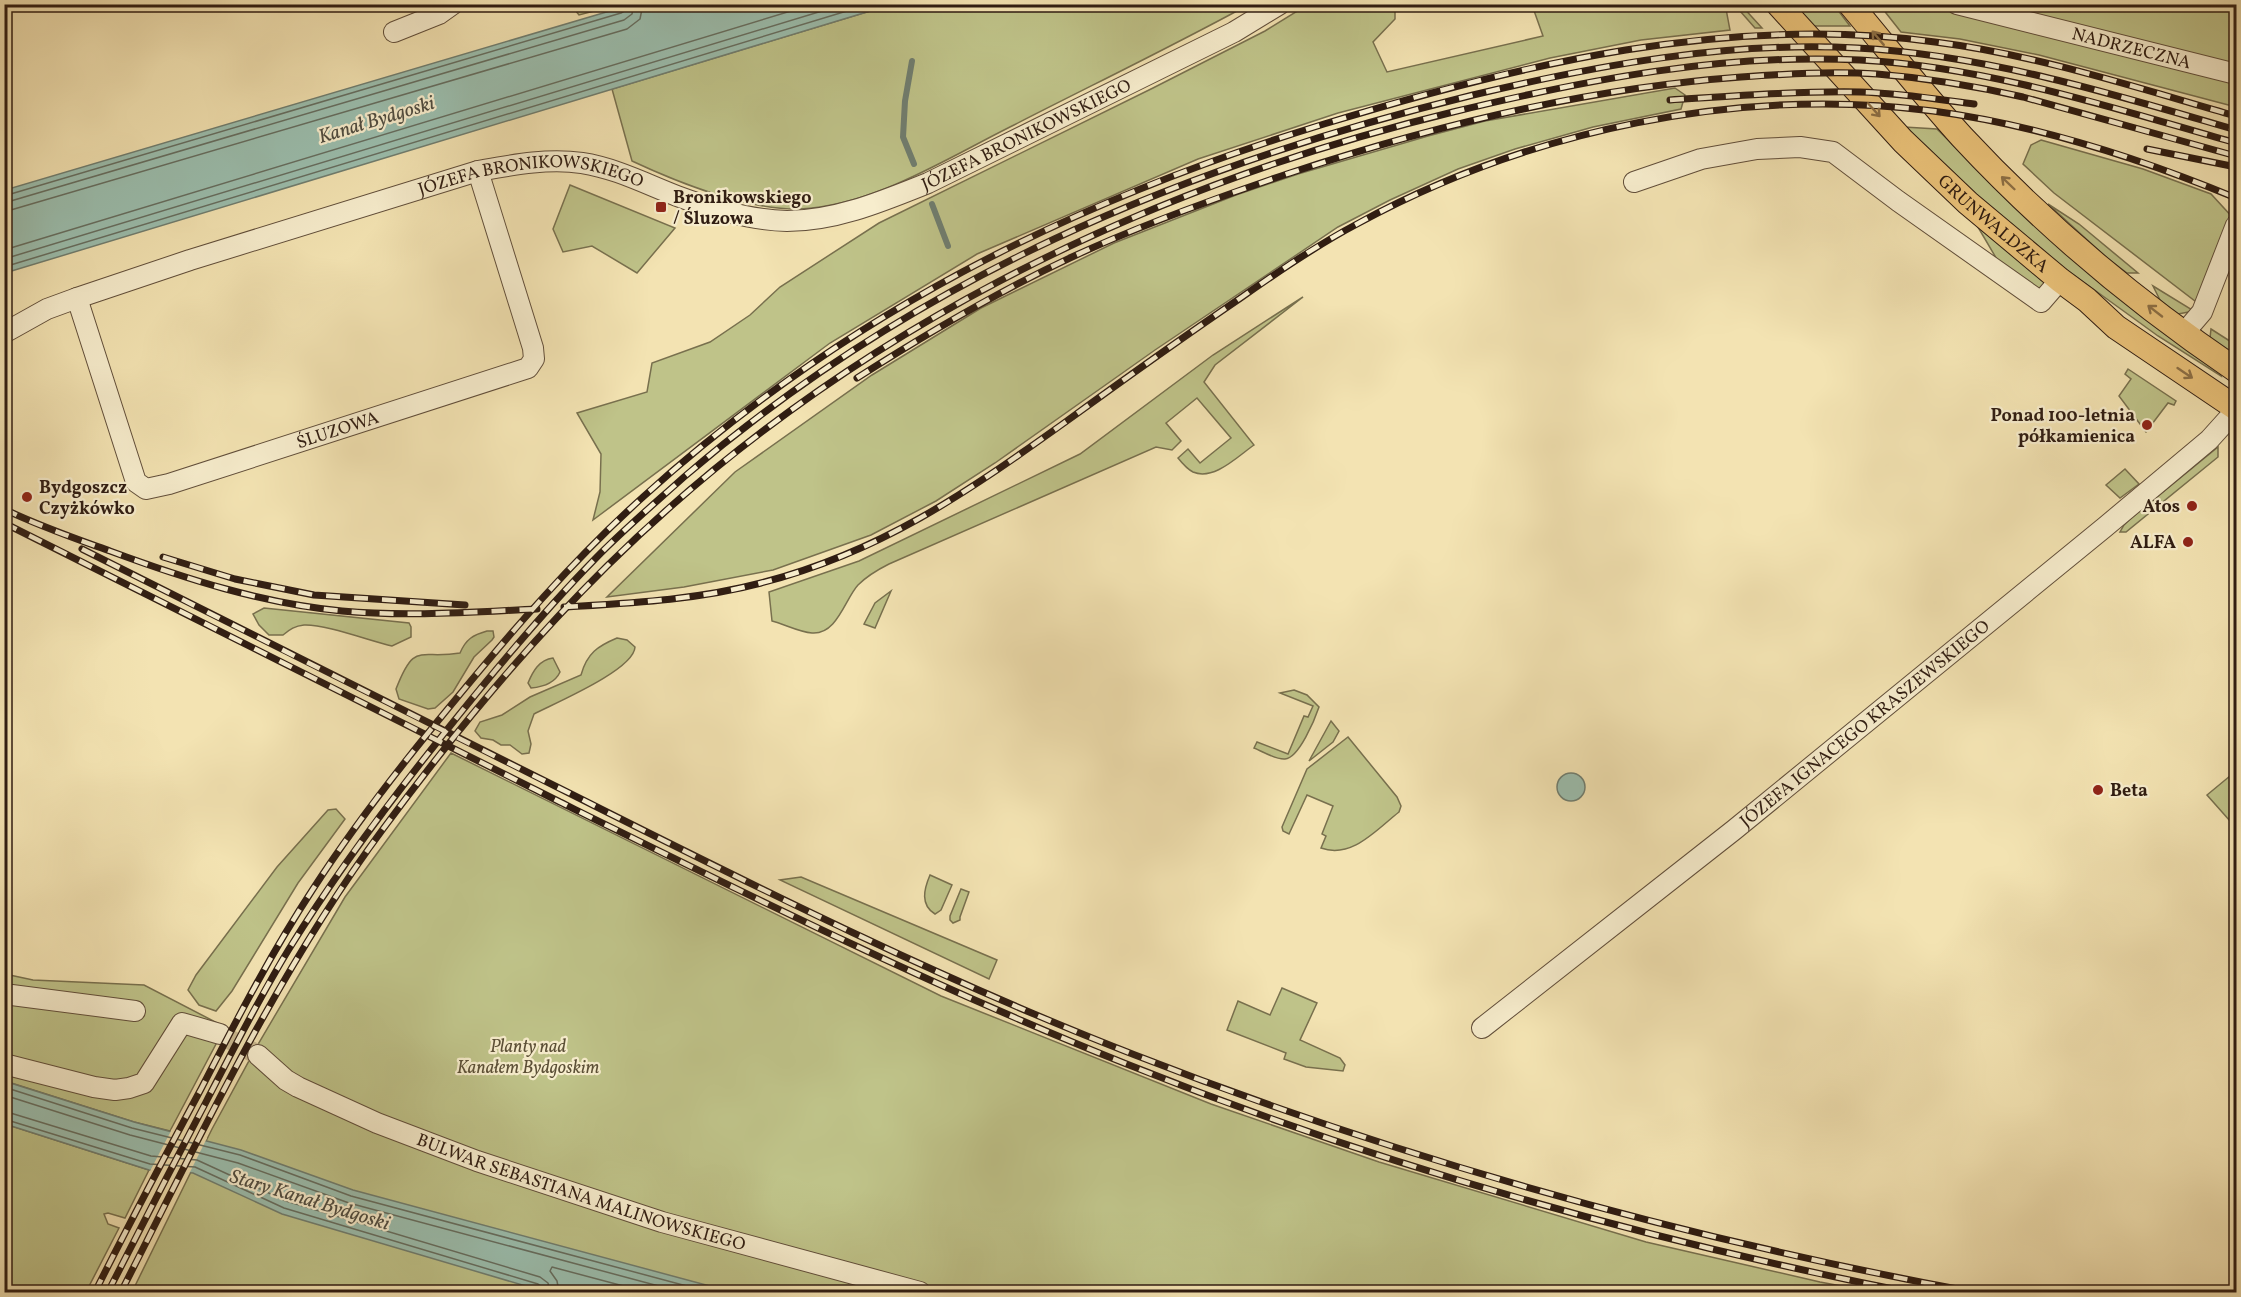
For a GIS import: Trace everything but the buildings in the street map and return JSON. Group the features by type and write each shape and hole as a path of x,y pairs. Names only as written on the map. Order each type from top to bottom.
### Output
{"main road":[{"name":"GRUNWALDZKA","path":"1778,4 1903,141 1968,202 2060,280 2088,300 2116,327 2236,409"},
{"name":"GRUNWALDZKA","path":"1850,4 1957,130 1992,167 2080,249 2184,333 2236,370"}],"street":[{"path":"394,32 439,14 453,4"},
{"name":"JÓZEFA BRONIKOWSKIEGO","path":"4,333 47,309 189,260 478,171 528,162 582,163 614,171 678,196 741,216 787,221 824,217 882,201 928,183 1226,36 1280,4"},
{"name":"NADRZECZNA","path":"1957,4 2236,74"},
{"path":"1634,182 1701,159 1757,148 1800,147 1833,152 2041,302 2060,280"},
{"name":"ŚLUZOWA","path":"77,298 136,482 146,489 169,484 528,368 534,359 533,348 478,171"},
{"path":"2184,333 2202,312 2236,225"},
{"name":"JÓZEFA IGNACEGO KRASZEWSKIEGO","path":"1482,1028 1734,830 2097,534 2209,440 2236,409"},
{"path":"4,994 135,1011"},
{"path":"4,1064 94,1087 115,1090 144,1083 182,1023 220,1034"},
{"name":"BULWAR SEBASTIANA MALINOWSKIEGO","path":"258,1055 286,1080 298,1087 377,1123 477,1161 662,1222 920,1293"}],"green space":[{"path":"579,5 617,5 579,15 575,10"},
{"path":"890,5 1248,5 937,165 883,190 856,199 828,206 800,209 758,205 714,194 632,161 612,89"},
{"path":"1307,5 1395,5 1395,19 1373,42 1387,72 1543,36 1532,5 1741,5 1762,28 1755,28 1740,11 1726,9 1730,30 1641,40 1550,58 1338,113 1198,159 977,254 830,343 593,520 600,492 601,454 577,413 647,392 652,363 710,342 750,315 780,287 879,223 1265,31"},
{"path":"1792,5 1834,5 1850,26 1810,26"},
{"path":"1881,5 1939,5 1960,13 1978,5 2236,5 2236,107 2039,55 1960,39 1901,32"},
{"path":"1675,88 1685,95 1681,109 1593,127 1515,149 1458,169 1338,227 1155,350 995,463 936,501 871,535 773,570 684,587 607,597 735,472 872,375 981,308 1114,243 1236,195 1298,174 1428,136 1485,121"},
{"path":"1904,127 1937,129 1999,190 2221,376 2158,336 2049,257 1977,196"},
{"path":"2041,140 2143,169 2211,194 2234,219 2208,311 2054,193 2023,164 2031,145"},
{"path":"570,185 675,228 637,273 592,246 563,252 553,229"},
{"path":"2048,204 2079,224 2138,273 2127,273 2107,258"},
{"path":"1975,222 2045,283 2039,297 2002,268"},
{"path":"2153,286 2194,311 2178,314 2161,302"},
{"path":"1303,297 1215,365 1204,382 1254,445 1225,466 1201,474 1191,471 1178,458 1188,449 1200,463 1231,438 1197,398 1166,423 1181,441 1172,450 1156,447 885,566 858,585 840,615 821,632 797,630 772,621 769,592 859,561 1080,454 1213,355"},
{"path":"2211,329 2236,345 2236,356 2210,338"},
{"path":"2128,369 2176,401 2174,405 2168,403 2146,432 2119,396 2131,379 2125,374"},
{"path":"2218,447 2218,457 2126,532 2120,532 2130,519"},
{"path":"2125,469 2139,484 2120,498 2106,485"},
{"path":"891,591 875,628 864,624 875,603"},
{"path":"264,608 409,623 411,637 392,646 313,625 298,626 283,635 269,635 259,625 253,614"},
{"path":"493,631 492,640 474,657 453,692 435,708 428,709 399,699 396,689 408,664 414,658 420,655 460,653 470,638"},
{"path":"617,638 627,640 635,647 631,656 622,666 592,685 534,714 528,731 531,744 529,753 522,754 510,745 501,745 493,740 481,738 475,731 480,722 502,715 530,697 581,675 586,661 594,651"},
{"path":"553,658 560,672 558,676 548,684 531,688 528,683 534,670 544,661"},
{"path":"1294,690 1307,695 1319,707 1301,745 1296,752 1285,759 1273,757 1254,748 1257,742 1288,754 1304,716 1308,717 1313,706 1280,693"},
{"path":"1331,721 1339,731 1333,742 1309,761"},
{"path":"1348,737 1397,797 1401,806 1399,812 1363,841 1353,846 1343,850 1321,848 1326,836 1322,834 1333,806 1307,795 1289,834 1283,831 1282,827 1307,769"},
{"name":"Planty nad Kanałem Bydgoskim","path":"451,753 941,996 1211,1104 1379,1162 1646,1242 1873,1292 132,1292 212,1129 257,1046 345,897"},
{"path":"2236,771 2236,816 2230,821 2207,795"},
{"path":"336,809 345,819 298,883 232,991 216,1011 199,1005 188,990 196,975 277,867 328,810"},
{"path":"930,875 952,885 941,910 935,914 925,901 925,891"},
{"path":"801,877 997,960 989,979 780,880"},
{"path":"961,889 969,892 960,920 953,923 950,916"},
{"path":"5,974 33,980 144,985 225,1027 170,1131 134,1122 5,1081"},
{"path":"1282,988 1317,1003 1300,1040 1340,1058 1345,1065 1343,1071 1306,1067 1284,1059 1286,1053 1227,1030 1238,1001 1270,1015"},
{"path":"5,1124 149,1170 125,1218 104,1214 108,1224 119,1228 86,1292 5,1292"}],"water":[{"name":"Kanał Bydgoski","path":"630,5 890,5 5,273 5,190"},
{"path":"1571,773 1581,777 1585,787 1581,797 1571,801 1561,797 1557,787 1561,777"},
{"name":"Stary Kanał Bydgoski","path":"4,1081 134,1122 241,1150 353,1190 732,1292 546,1292 282,1214 193,1173 149,1170 5,1124"}],"pier":[{"path":"172,1129 207,1138 189,1174 149,1173"}],"waterway":[{"path":"912,61 905,101 903,137 914,164"},
{"path":"932,204 948,246"}],"tunnel":[{"path":"220,1034 258,1055"}],"railway":[{"path":"95,1292 268,962 298,913 345,841 379,795 496,651 567,571 617,521 719,432 798,373 879,320 962,272 1049,229 1137,190 1229,155 1324,124 1398,102 1549,64 1626,50 1703,40 1780,35 1857,35 1935,42 2012,55 2049,64 2236,116"},
{"path":"108,1292 246,1024 289,949 328,889 389,804 505,659 595,559 684,477 772,407 863,344 957,288 1055,239 1155,195 1258,157 1364,124 1520,84 1615,65 1712,52 1760,48 1857,48 1954,59 2049,78 2236,130"},
{"path":"121,1292 242,1055 309,940 383,829 462,727 518,661 607,566 697,484 793,409 893,342 998,282 1107,229 1220,183 1335,144 1453,112 1553,89 1655,71 1706,65 1808,59 1860,60 1956,71 2097,103 2236,143"},
{"path":"857,378 1016,284 1126,233 1180,212 1290,173 1401,139 1513,111 1627,90 1741,77 1792,74 1877,74 1950,83 2023,97 2236,156"},
{"path":"1670,100 1789,93 1860,92 1974,104"},
{"path":"564,607 663,600 737,589 804,570 884,537 921,518 1028,449 1197,328 1327,241 1423,191 1492,163 1564,140 1637,123 1711,111 1785,105 1860,105 1933,111 2011,125 2088,145 2236,198"},
{"path":"2147,149 2236,167"},
{"path":"4,509 57,532 167,571 282,602 342,611 391,614 537,609"},
{"path":"4,523 769,905 981,1003 1124,1063 1315,1134 1510,1195 1708,1248 1908,1292"},
{"path":"82,549 784,900 993,996 1135,1055 1340,1129 1444,1163 1549,1193 1760,1248 1973,1292"},
{"path":"163,557 235,579 314,595 465,605"}],"place":[{"name":"Bronikowskiego / Śluzowa","path":"661,207"},
{"name":"Ponad 100-letnia półkamienica","path":"2147,425"},
{"name":"Bydgoszcz Czyżkówko","path":"27,497"},
{"name":"Atos","path":"2192,506"},
{"name":"ALFA","path":"2188,542"},
{"name":"Beta","path":"2098,790"}]}
